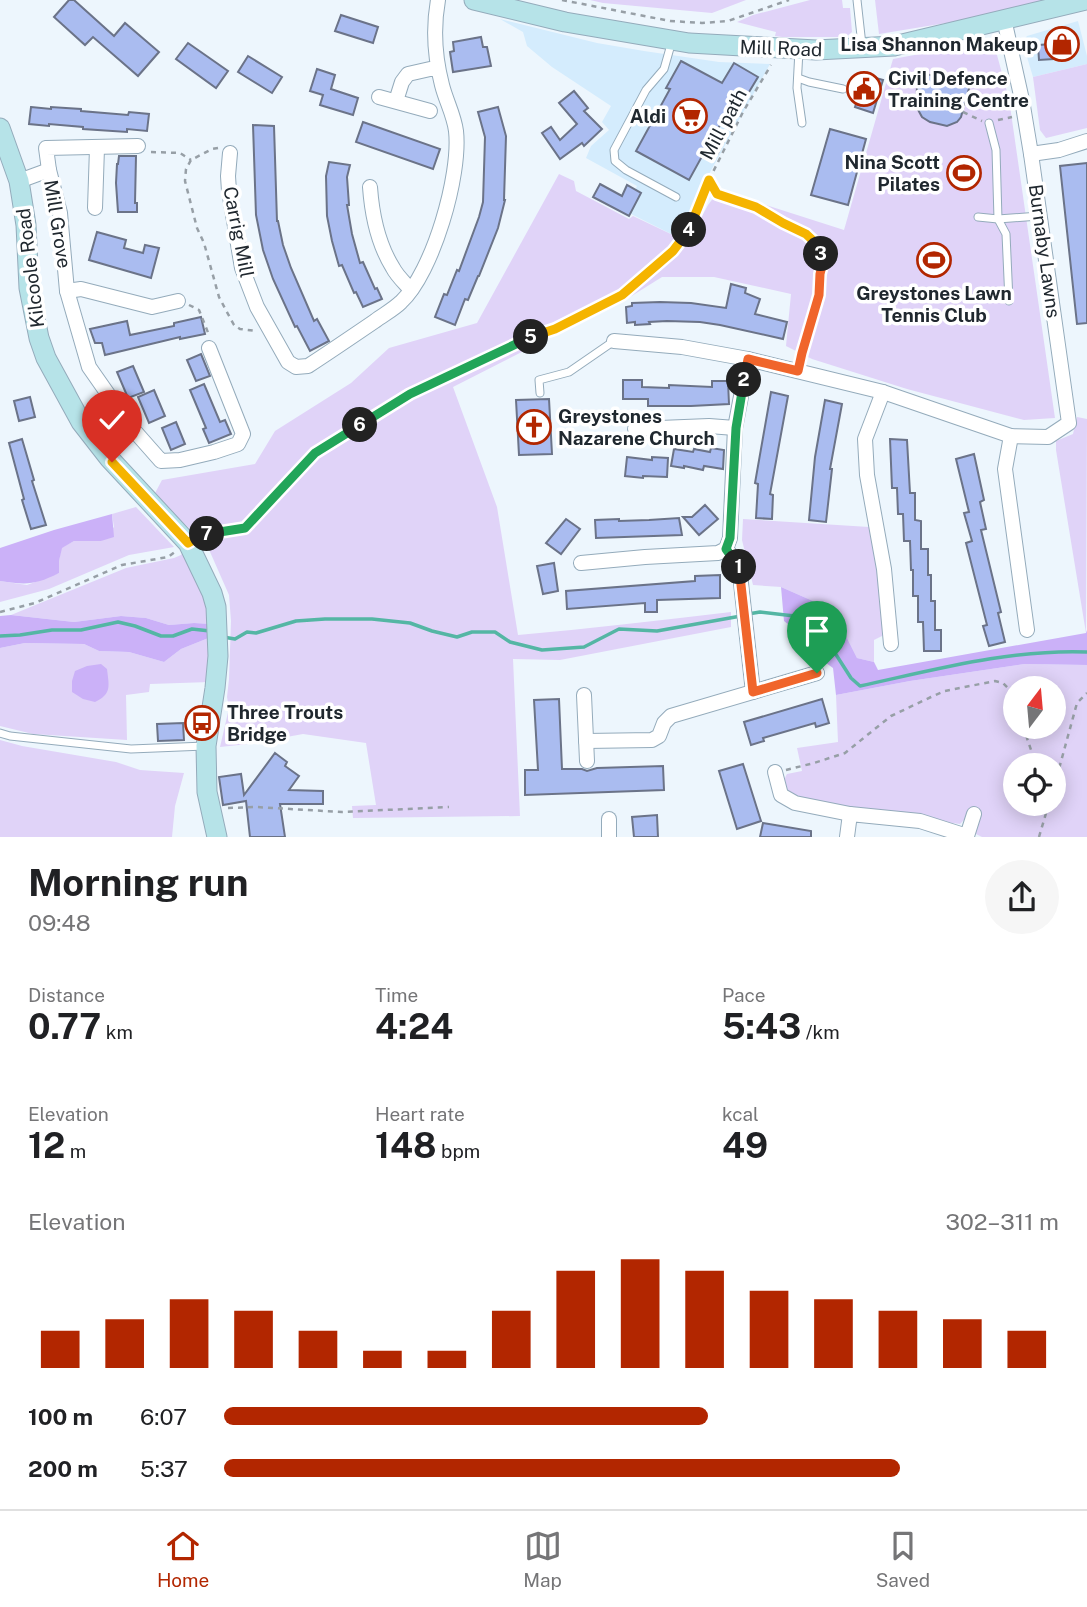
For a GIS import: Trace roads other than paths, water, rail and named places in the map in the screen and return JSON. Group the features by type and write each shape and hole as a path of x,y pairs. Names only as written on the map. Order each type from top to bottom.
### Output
{"main road":[{"name":"Mill Road","path":"474,0 565,22 672,40 799,49 894,46 1086,0"},
{"name":"Kilcoole Road","path":"0,128 19,181 26,225 29,288 46,358 81,422 109,458 188,543 205,575 216,607 218,656 206,746"},
{"path":"206,746 207,792 217,837"}],"street":[{"name":"Carrig Mill","path":"230,153 229,191 242,268 257,307 288,362 296,367 309,366 401,303 429,259 443,220 454,165 456,133 436,59 438,0"},
{"name":"Burnaby Lawns","path":"614,341 682,347 748,359 883,392 1011,436 1048,438 1069,423 1031,155 1004,19"},
{"path":"396,101 402,82 408,74 438,69"},
{"path":"379,97 429,111"},
{"path":"1031,155 1087,141"},
{"name":"Mill Grove","path":"138,146 46,148 60,213 67,291 80,289 152,307 178,301"},
{"name":"Mill Grove","path":"95,208 97,148"},
{"name":"Mill Grove","path":"19,181 50,170"},
{"path":"370,187 374,221 383,249 393,269 411,290"},
{"path":"67,291 89,367 131,427 162,461 180,460 238,444 243,434 209,348"},
{"path":"582,563 718,553 726,549 730,538 736,428 748,359"},
{"path":"883,392 866,439 867,475 884,569 891,644"},
{"path":"635,429 709,426 736,428"},
{"path":"1011,436 1005,469 1027,630"},
{"path":"726,549 739,565 753,692"},
{"path":"586,741 652,740 659,736 664,723 671,716 817,673"},
{"path":"584,695 587,761"},
{"path":"775,772 780,795 795,803 850,814 920,821 967,836 974,814"},
{"path":"847,837 850,814"},
{"path":"609,819 610,837"}],"lane":[{"path":"857,0 863,48"},
{"path":"672,40 664,69 646,90 614,150 615,161 626,170 676,197"},
{"path":"799,49 797,88 802,123"},
{"path":"798,78 843,89"},
{"path":"989,123 996,150 998,219 1006,234 1009,301"},
{"path":"978,217 998,219 1039,216"},
{"path":"540,393 539,380 569,372 614,341"},
{"path":"0,733 131,749 206,746"}],"waterway":[{"path":"748,614 760,612 803,617 819,628 851,678 860,686 1001,657 1087,652"},
{"path":"223,637 235,639 247,632 256,633 296,621 372,619 410,623 457,637 472,632 495,632 510,642 542,650 584,647 619,629 657,631 741,616"},
{"path":"0,636 52,630 81,630 118,622 161,636 173,636 192,629 210,631"}],"place":[{"name":"Lisa Shannon Makeup","path":"1062,44"},
{"name":"Civil Defence Training Centre","path":"864,89"},
{"name":"Aldi","path":"690,116"},
{"name":"Nina Scott Pilates","path":"964,173"},
{"name":"Greystones Lawn Tennis Club","path":"934,260"},
{"name":"Greystones Nazarene Church","path":"534,427"},
{"name":"Three Trouts Bridge","path":"202,723"}]}
